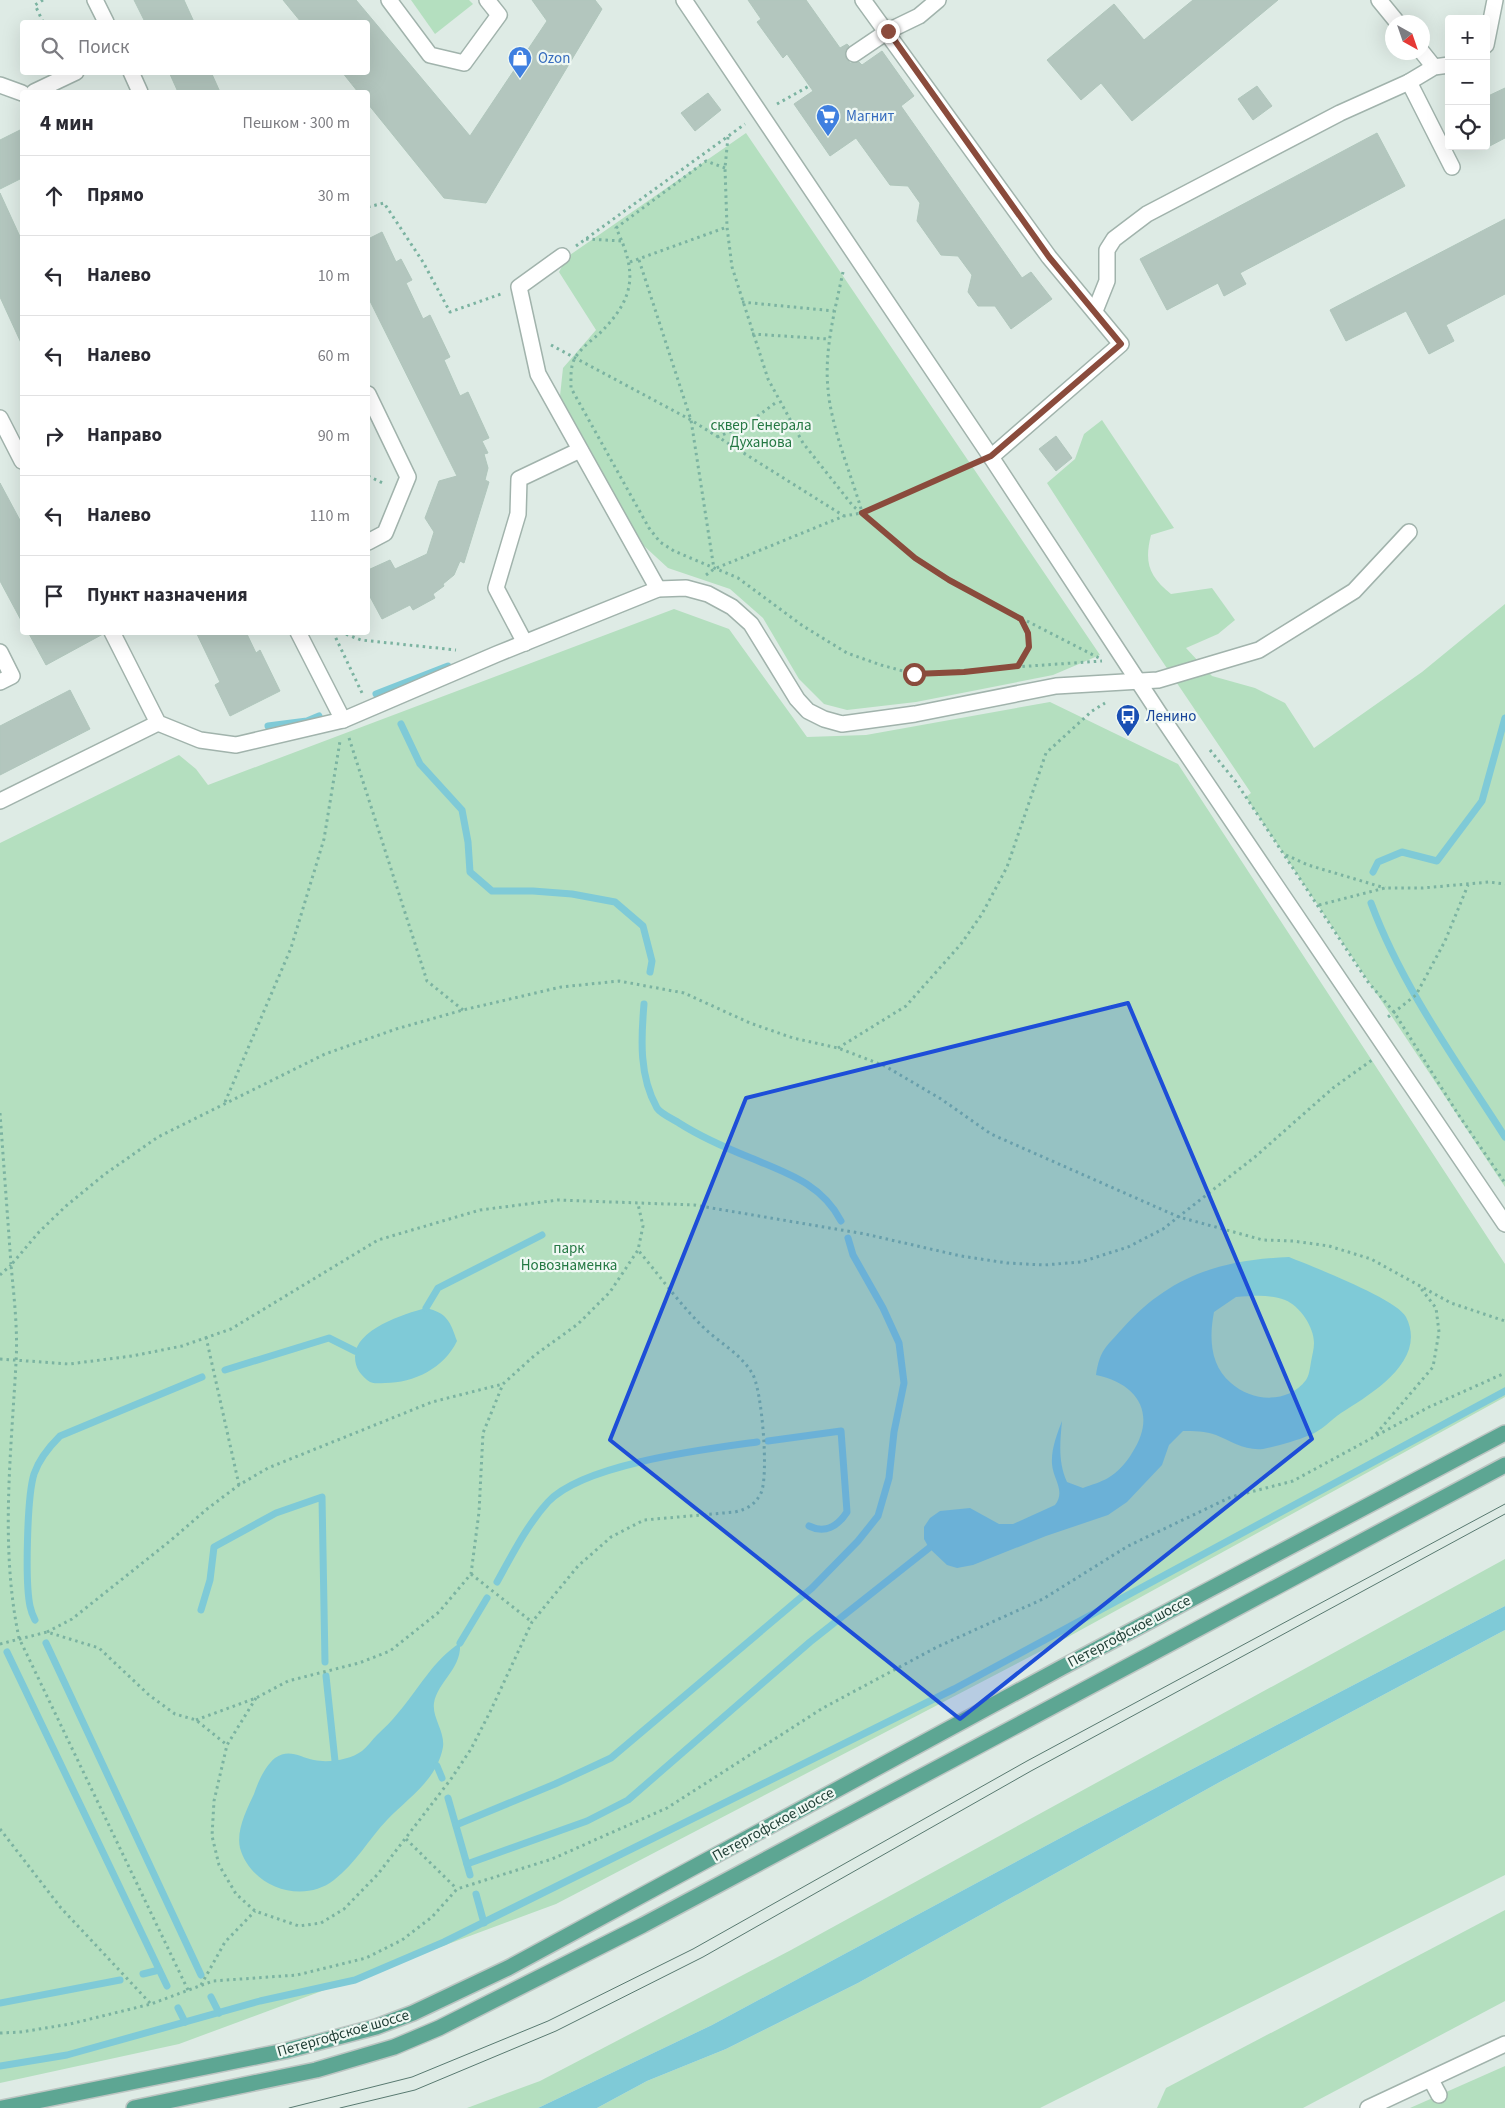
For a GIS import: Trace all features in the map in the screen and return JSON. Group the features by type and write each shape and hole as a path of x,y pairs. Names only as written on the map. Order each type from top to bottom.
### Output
{"main road":[{"name":"Петергофское шоссе","path":"2,2108 285,2051 376,2027 413,2013 508,1968 1061,1668 1505,1433"},
{"name":"Петергофское шоссе","path":"134,2108 324,2068 394,2047 439,2028 643,1925 1505,1464"}],"street":[{"path":"95,0 105,20"},
{"path":"389,0 430,55 464,63 499,15 487,0"},
{"path":"684,0 991,456 1138,682 1505,1224"},
{"path":"864,0 1049,257 1121,344 991,456"},
{"path":"854,54 888,31 919,16 938,0"},
{"path":"1379,0 1391,15"},
{"path":"1490,25 1495,0"},
{"path":"1095,311 1107,281 1107,250 1114,239 1147,214 1340,113 1441,66 1430,58"},
{"path":"38,90 70,75"},
{"path":"132,75 139,90"},
{"path":"1409,82 1452,168"},
{"path":"0,85 20,92"},
{"path":"562,256 519,287 538,374 658,589"},
{"path":"370,398 408,477 385,533 370,541"},
{"path":"0,418 20,457"},
{"path":"524,643 496,588 518,514 519,479 580,450"},
{"path":"114,635 158,723 200,740 236,744 343,720 524,643 658,589 686,588 708,594 732,607 751,624 797,699 808,711 824,719 842,724 915,714 1056,686 1158,680 1259,650 1354,591 1409,532"},
{"path":"300,635 343,720"},
{"path":"0,652 12,676 0,682"},
{"path":"0,801 158,723"},
{"path":"1368,2108 1505,2044"},
{"path":"1431,2080 1439,2095"}],"path":[{"path":"42,20 35,5 43,0"},
{"path":"776,105 811,85"},
{"path":"562,256 749,121"},
{"path":"724,168 706,161 616,228 630,262 629,289 620,310 575,358 571,372 571,388 649,528 660,542 714,569 738,578 803,626 847,653 881,665 914,674 1105,661 949,580 915,558 853,506 803,443 778,401 768,379 732,267 727,227 724,168 728,137"},
{"path":"370,206 384,203 423,262 450,312 519,287"},
{"path":"630,262 640,260 727,227"},
{"path":"585,239 622,241"},
{"path":"640,260 691,420 714,569"},
{"path":"843,271 830,339 827,383 832,414 862,513"},
{"path":"742,302 834,311"},
{"path":"529,333 691,420 844,516"},
{"path":"752,334 830,339"},
{"path":"716,437 744,426 778,401"},
{"path":"686,588 714,569 844,516 862,513 991,456"},
{"path":"1018,666 1029,647 1028,633 1021,619"},
{"path":"334,635 370,709"},
{"path":"348,635 361,640 458,650"},
{"path":"838,1048 906,1006 961,944 982,914 1007,867 1046,753 1092,711 1108,702"},
{"path":"343,720 427,981 463,1010"},
{"path":"225,1103 291,948 324,839 343,720"},
{"path":"1206,746 1236,782 1368,982 1394,1012 1458,1114 1505,1183"},
{"path":"1284,854 1308,865 1385,888"},
{"path":"1319,906 1385,888 1504,883"},
{"path":"1373,1027 1416,995 1445,941 1468,885"},
{"path":"0,1275 60,1212 106,1174 158,1137 325,1054 396,1029 463,1010 561,986 619,981 684,992 750,1023 793,1038 838,1048 885,1066 940,1099 991,1134 1179,1217 1263,1240 1293,1241 1329,1246 1371,1259 1451,1303 1505,1321"},
{"path":"0,1359 69,1364 149,1353 182,1346 231,1329 378,1240 480,1210 558,1200 638,1204 694,1204 865,1234 961,1256 1007,1263 1044,1265 1081,1262 1128,1247 1163,1229 1256,1156 1333,1088 1387,1048"},
{"path":"0,1113 16,1312 16,1361 6,1493 6,1553 10,1605 19,1638 188,1990"},
{"path":"196,1720 256,1698 288,1681 359,1664 390,1651 438,1612 471,1574 479,1512 483,1433 504,1384 535,1355 578,1324 610,1292 638,1250 643,1226 638,1204"},
{"path":"256,1698 228,1745 214,1801 212,1836 219,1865 236,1894 255,1911 299,1926 321,1923 344,1909 378,1874 406,1839 471,1749 532,1622 578,1566 611,1537 644,1520 748,1509 761,1493 764,1482 758,1386 752,1372 732,1351 702,1326 638,1250"},
{"path":"0,1270 11,1265"},
{"path":"1373,1437 1433,1367 1440,1332 1436,1308 1417,1283"},
{"path":"206,1337 239,1485"},
{"path":"0,2033 21,2032 70,2024 151,2004 201,1985 236,1978 297,1975 366,1958 402,1940 432,1917 457,1889 552,1859 667,1808 823,1708 937,1647 1043,1599 1128,1546 1231,1497 1293,1481 1429,1407 1505,1373"},
{"path":"0,1644 47,1632 72,1619 239,1485 268,1468 432,1402 504,1384"},
{"path":"471,1574 532,1622"},
{"path":"47,1632 99,1648 150,1695 175,1714 196,1720 228,1745"},
{"path":"0,1829 61,1908 151,2004"},
{"path":"406,1839 457,1889"},
{"path":"201,1985 225,1942 255,1911"}],"highlighted area":[{"path":"1128,1003 1312,1439 960,1719 610,1440 746,1098"}],"green space":[{"path":"411,0 469,0 473,4 435,34"},
{"name":"сквер Генерала Духанова","path":"746,133 1100,655 1053,675 916,702 847,710 824,704 799,679 763,618 730,589 668,568 643,545 560,396 563,368 596,330 559,272 567,257"},
{"path":"1102,420 1174,528 1151,535 1148,561 1153,575 1171,594 1212,588 1235,620 1218,634 1186,648 1212,676 1255,688 1285,703 1314,748 1422,672 1505,604 1505,1187 1246,797 1251,793 1156,652 1047,483 1075,459 1084,434"},
{"name":"парк Новознаменка","path":"674,609 729,629 807,737 866,735 1050,702 1178,764 1505,1264 1505,1397 1068,1637 556,1904 179,2044 0,2083 0,843 179,755 196,769 208,785"},
{"path":"1505,1559 1505,1606 1079,1828 712,2025 538,2108 467,2108 540,2081 791,1950"},
{"path":"1505,1630 1505,1875 1040,2108 597,2108 647,2081 726,2049 858,1983 1218,1783"},
{"path":"1505,1910 1505,2001 1303,2108 1157,2108 1166,2088"},
{"path":"1505,2066 1505,2108 1410,2108"}],"water":[{"path":"1289,1257 1371,1292 1387,1301 1406,1317 1411,1333 1409,1348 1403,1362 1381,1386 1318,1431 1280,1445 1256,1449 1238,1445 1200,1431 1183,1431 1169,1445 1162,1465 1127,1502 1108,1515 1046,1536 973,1565 957,1568 947,1565 929,1548 924,1539 924,1527 930,1518 940,1511 970,1508 999,1524 1013,1524 1055,1505 1058,1500 1059,1490 1052,1464 1052,1453 1062,1421 1061,1460 1067,1482 1083,1488 1105,1479 1122,1467 1139,1439 1143,1426 1143,1414 1140,1403 1133,1394 1111,1379 1096,1375 1099,1360 1104,1350 1140,1311 1158,1296 1177,1284 1197,1274 1218,1267 1264,1259","holes":["1267,1296 1285,1300 1296,1307 1309,1324 1314,1343 1309,1374 1306,1380 1290,1393 1270,1398 1249,1394 1231,1383 1219,1368 1215,1359 1212,1341 1214,1312 1236,1297"]},
{"path":"426,1308 439,1312 450,1323 457,1341 451,1351 436,1366 417,1377 385,1383 373,1383 367,1380 359,1371 355,1361 357,1347 363,1338 382,1324"},
{"path":"1505,1606 1505,1630 1218,1783 858,1983 726,2049 647,2081 597,2108 538,2108 712,2025 1079,1828"},
{"path":"460,1643 460,1652 454,1668 436,1695 434,1703 435,1714 443,1741 440,1759 421,1788 387,1820 342,1873 321,1887 307,1891 293,1891 279,1888 266,1882 255,1873 246,1862 240,1848 240,1834 243,1820 258,1784 271,1761 280,1755 290,1753 314,1760 332,1761 351,1757 362,1751 396,1716 434,1666"}],"building":[{"path":"134,0 184,0 193,20 144,20"},
{"path":"283,0 356,0 470,136 547,21 532,0 595,0 602,9 486,203 444,198 370,106 370,90 356,90 344,75 370,75 370,20 299,20"},
{"path":"748,0 806,0 840,48 847,44 849,46 845,55 850,63 859,62 862,65 882,51 914,96 901,106 1022,278 1031,272 1052,299 1011,329 995,306 978,306 968,292 972,275 958,256 941,255 917,221 920,203 908,186 890,185 856,138 830,156 794,104 813,91 787,54 783,58 757,22 761,19"},
{"path":"1193,0 1278,0 1132,121 1101,83 1081,100 1047,60 1114,4 1144,40"},
{"path":"170,75 212,75 219,90 177,90"},
{"path":"1257,86 1272,106 1253,120 1238,99"},
{"path":"1505,88 1505,138 1490,146 1490,105 1490,95"},
{"path":"708,93 721,110 695,131 681,113"},
{"path":"20,130 20,179 0,189 0,140"},
{"path":"1377,133 1405,186 1240,273 1246,284 1224,296 1218,283 1167,310 1140,259"},
{"path":"0,193 20,237 20,341 0,297"},
{"path":"1505,219 1505,294 1446,325 1454,341 1429,354 1406,311 1346,341 1330,310"},
{"path":"382,232 396,262 401,259 412,280 406,283 423,319 430,315 450,357 444,360 460,396 468,392 489,438 482,441 488,453 484,454 488,468 485,480 489,482 464,563 460,561 454,575 433,594 435,598 413,610 410,605 382,619 370,597 370,569 390,560 395,569 427,554 434,532 425,518 439,481 457,476 370,301 370,238"},
{"path":"1056,436 1072,458 1056,471 1039,449"},
{"path":"0,483 20,520 20,618 0,581"},
{"path":"30,635 101,635 46,665"},
{"path":"197,635 247,635 256,653 260,650 280,691 230,716 215,685 220,682"},
{"path":"70,690 90,729 0,775 0,726"}],"waterway":[{"path":"376,694 448,666"},
{"path":"268,726 307,721 319,716"},
{"path":"1373,872 1378,862 1402,852 1437,861 1482,801 1505,718"},
{"path":"401,724 420,764 462,810 468,842 470,872 492,891 533,891 572,894 615,902 643,926 652,961 650,972"},
{"path":"1371,903 1398,964 1414,994 1505,1137"},
{"path":"644,1004 642,1031 644,1070 651,1096 657,1108 705,1138 802,1181 824,1198 841,1221"},
{"path":"426,1308 438,1288 542,1235"},
{"path":"456,1825 555,1784 611,1758 812,1588 858,1541 878,1516 889,1478 894,1432 904,1383 899,1343 883,1308 853,1255 848,1238"},
{"path":"225,1370 329,1338 355,1351"},
{"path":"35,1620 30,1608 28,1594 28,1520 34,1474 45,1454 60,1436 202,1377"},
{"path":"0,2066 67,2055 260,2001 355,1980 444,1942 954,1689 1505,1391"},
{"path":"768,1441 841,1431 847,1512 840,1521 826,1529 809,1526"},
{"path":"497,1582 533,1520 548,1502 565,1489 588,1478 646,1460 757,1442"},
{"path":"201,1610 210,1580 214,1547 276,1513 322,1497 325,1662"},
{"path":"467,1864 587,1821 628,1800 810,1642 929,1548"},
{"path":"460,1643 487,1598"},
{"path":"46,1643 201,1975"},
{"path":"7,1652 167,1986"},
{"path":"326,1676 335,1761"},
{"path":"437,1766 442,1778"},
{"path":"448,1798 470,1875"},
{"path":"476,1894 484,1923"},
{"path":"143,1974 159,1970"},
{"path":"0,2003 120,1980"},
{"path":"211,1997 219,2013"},
{"path":"178,2008 185,2022"}],"tram line":[{"path":"289,2108 412,2077 548,2021 693,1949 1027,1761 1505,1504"},
{"path":"340,2108 415,2090 556,2031 703,1957 1031,1771 1505,1514"}],"place":[{"name":"Ozon","path":"520,79"},
{"name":"Магнит","path":"828,137"},
{"name":"Ленино","path":"1128,737"}],"route":[{"path":"888,31 1049,257 1121,344 991,456 862,513 915,558 949,580 1021,619 1028,633 1029,647 1025,657 1018,666 964,672 914,674"}]}
